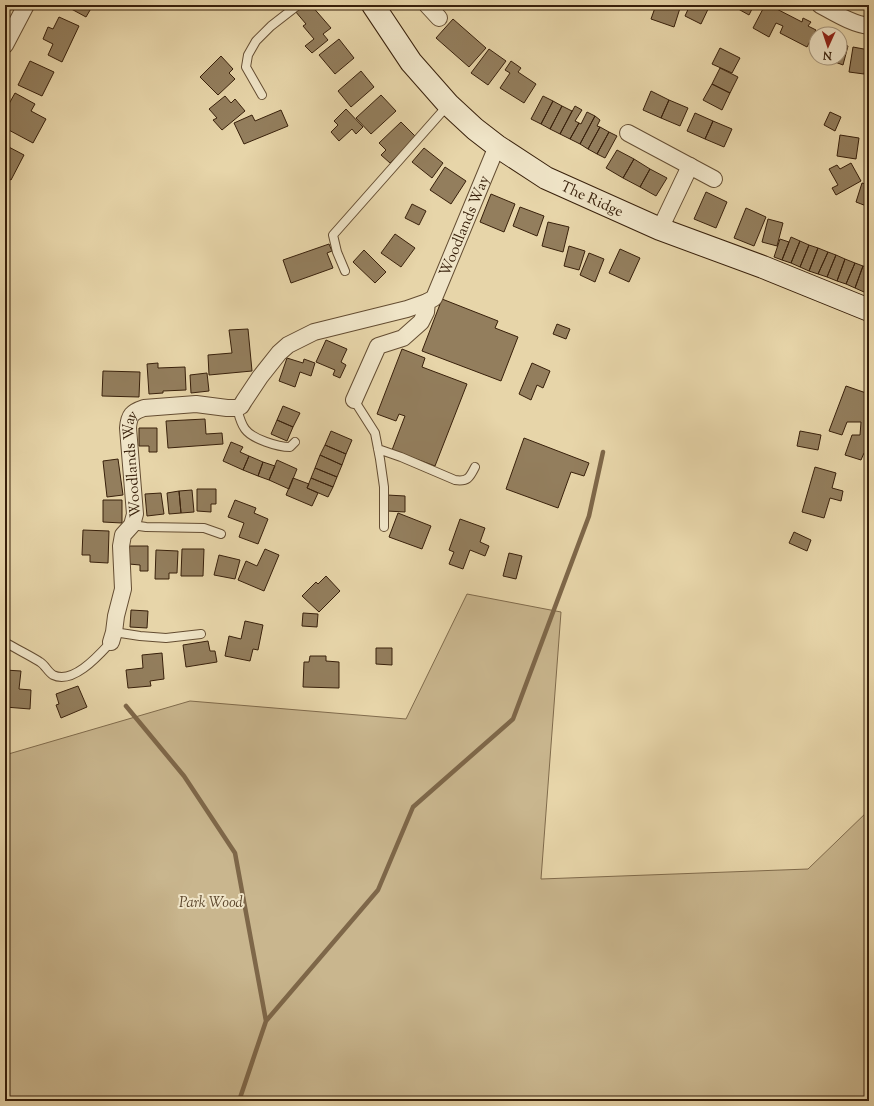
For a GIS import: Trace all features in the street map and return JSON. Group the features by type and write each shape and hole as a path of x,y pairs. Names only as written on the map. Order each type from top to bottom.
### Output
{"main road":[{"name":"The Ridge","path":"373,5 411,62 448,104 475,129 497,146 546,178 660,229 763,267 869,310"}],"street":[{"path":"5,45 26,5"},
{"path":"427,5 439,18"},
{"path":"820,5 842,17 865,26 869,26"},
{"path":"628,133 714,179"},
{"name":"Woodlands Way","path":"354,400 378,346 403,338 421,322 426,312 427,302 434,298 497,146"},
{"path":"660,229 690,166"},
{"path":"236,408 241,406 260,377 279,353 288,345 314,332 406,309 427,302"},
{"name":"Woodlands Way","path":"113,637 116,616 123,589 121,546 123,535 132,525 135,514 128,428 131,416 136,411 144,408 196,404 236,408"}],"lane":[{"path":"262,95 246,66 248,55 256,41 271,26 298,5"},
{"path":"345,271 337,252 333,236 448,104"},
{"path":"354,400 375,433 384,487 384,527"},
{"path":"236,408 241,423 253,436 269,443 281,446 290,447 295,442"},
{"path":"378,449 455,480 462,481 470,477 476,467"},
{"path":"132,525 146,527 204,528 221,534"},
{"path":"5,642 41,663 52,674 60,677 68,676 78,671 97,658 113,637 140,636 166,638 201,634"}],"green space":[{"name":"Park Wood","path":"467,594 561,612 541,879 808,869 869,810 869,1101 5,1101 5,755 190,701 406,719"}],"building":[{"path":"64,5 93,5 86,17"},
{"path":"302,5 311,5 331,28 323,34 328,40 312,53 305,46 314,39 303,26 306,24 295,11"},
{"path":"656,5 681,5 674,27 651,19"},
{"path":"690,5 710,5 701,24 685,16"},
{"path":"731,5 754,5 749,15"},
{"path":"765,5 769,5 802,22 803,18 811,22 808,26 807,47 780,33 783,26 776,23 769,37 753,28"},
{"path":"59,17 79,26 62,62 48,55 53,44 43,39 48,27 53,29"},
{"path":"453,19 486,48 469,67 436,38"},
{"path":"339,39 354,58 335,74 319,55"},
{"path":"853,47 869,50 869,70 865,69 864,74 849,72"},
{"path":"720,48 740,58 732,73 712,64"},
{"path":"489,49 506,61 488,85 471,73"},
{"path":"221,56 233,69 229,73 235,79 218,95 200,77"},
{"path":"30,61 54,72 42,96 18,85"},
{"path":"511,61 521,68 518,72 536,84 524,103 500,88 510,73 505,70"},
{"path":"720,68 738,77 730,93 712,84"},
{"path":"361,71 374,87 351,107 338,91"},
{"path":"712,84 730,93 722,110 703,100"},
{"path":"651,91 669,100 661,118 643,110"},
{"path":"15,93 35,104 31,111 46,119 33,143 5,128 5,111"},
{"path":"381,95 396,111 371,134 356,118"},
{"path":"225,96 231,103 235,99 245,111 222,130 213,120 217,118 209,109"},
{"path":"543,96 553,101 541,124 531,119"},
{"path":"669,100 688,108 680,126 661,118"},
{"path":"553,101 562,106 550,129 541,124"},
{"path":"562,106 572,111 560,134 550,129"},
{"path":"575,106 582,110 575,121 579,123 570,139 560,134"},
{"path":"346,109 363,127 356,134 352,129 339,141 331,132 338,125 334,121"},
{"path":"281,110 288,126 244,144 234,123 252,115 255,121"},
{"path":"587,112 595,116 580,144 570,139 579,123 581,124"},
{"path":"830,112 841,117 835,131 824,125"},
{"path":"695,113 713,121 705,139 687,131"},
{"path":"595,116 600,120 597,126 600,127 588,149 580,144"},
{"path":"713,121 732,129 724,147 705,139"},
{"path":"401,122 416,137 390,163 381,155 386,150 379,143"},
{"path":"600,127 609,132 597,154 588,149"},
{"path":"609,132 617,136 605,158 597,154"},
{"path":"840,135 859,138 856,159 837,156"},
{"path":"5,145 24,155 11,180 5,177"},
{"path":"424,148 443,163 432,178 412,162"},
{"path":"617,150 634,159 623,178 606,168"},
{"path":"634,159 650,169 640,187 623,178"},
{"path":"851,163 861,181 836,195 832,188 838,185 829,169 837,165 840,169"},
{"path":"445,167 466,181 451,204 430,190"},
{"path":"650,169 667,178 656,196 640,187"},
{"path":"862,183 869,185 869,207 856,202"},
{"path":"706,192 727,202 716,228 694,219"},
{"path":"491,194 515,204 504,232 480,222"},
{"path":"412,204 426,211 419,225 405,218"},
{"path":"520,207 544,216 537,236 513,226"},
{"path":"746,208 766,217 754,246 734,238"},
{"path":"768,219 783,223 777,246 762,242"},
{"path":"548,222 569,227 563,252 542,246"},
{"path":"395,234 415,248 401,267 381,253"},
{"path":"791,237 800,241 791,263 782,260"},
{"path":"780,239 789,242 782,260 774,257"},
{"path":"800,241 809,245 800,267 791,263"},
{"path":"329,244 332,251 327,253 333,268 291,283 283,260"},
{"path":"809,245 818,248 809,271 800,267"},
{"path":"569,246 585,251 579,270 564,266"},
{"path":"818,248 828,252 818,274 809,271"},
{"path":"620,249 640,258 629,282 609,273"},
{"path":"364,250 386,272 375,283 353,262"},
{"path":"828,252 836,255 827,277 818,274"},
{"path":"589,253 604,259 595,282 580,275"},
{"path":"836,255 845,259 837,281 827,277"},
{"path":"845,259 855,263 846,284 837,281"},
{"path":"855,263 863,266 855,288 846,284"},
{"path":"863,266 869,268 869,280 864,292 855,288"},
{"path":"869,280 869,294 864,292"},
{"path":"442,299 498,321 495,328 518,337 501,381 422,351"},
{"path":"557,324 570,329 566,339 553,334"},
{"path":"248,329 252,371 209,375 208,355 232,353 229,330"},
{"path":"326,340 347,349 341,362 346,365 340,378 333,375 335,370 316,362"},
{"path":"402,349 425,358 422,367 467,384 435,466 392,450 405,416 399,414 396,421 377,414"},
{"path":"287,358 303,363 304,359 315,363 311,376 300,372 295,387 279,381"},
{"path":"158,363 158,368 185,367 186,390 163,391 163,393 149,394 147,364"},
{"path":"532,363 550,371 543,388 537,385 531,400 519,394"},
{"path":"103,371 140,372 139,397 102,396"},
{"path":"207,373 209,391 191,393 190,375"},
{"path":"846,386 869,394 867,402 869,402 869,455 864,453 861,460 845,455 852,435 860,435 861,422 847,422 842,435 829,431"},
{"path":"283,406 300,413 293,427 277,420"},
{"path":"205,419 206,434 222,433 223,444 168,448 166,421"},
{"path":"277,420 293,427 287,441 271,434"},
{"path":"139,428 157,428 157,452 149,452 149,446 139,446"},
{"path":"331,431 352,440 346,454 325,445"},
{"path":"800,431 821,435 818,450 797,446"},
{"path":"524,438 589,463 584,476 571,472 558,508 506,489"},
{"path":"231,442 243,447 240,452 249,456 243,470 223,461"},
{"path":"325,445 346,454 342,465 320,455"},
{"path":"320,455 342,465 337,477 315,468"},
{"path":"249,456 263,462 258,476 243,470"},
{"path":"118,459 123,495 107,497 103,461"},
{"path":"277,460 297,469 289,489 269,480"},
{"path":"263,462 275,466 269,480 258,476"},
{"path":"815,467 836,473 832,488 843,491 841,501 830,498 824,518 802,512"},
{"path":"315,468 337,477 333,487 311,478"},
{"path":"293,478 309,484 307,488 318,493 312,506 286,495"},
{"path":"311,478 333,487 328,497 307,488"},
{"path":"197,489 216,489 216,504 211,504 211,512 197,511"},
{"path":"192,490 194,512 181,513 179,491"},
{"path":"179,491 181,513 169,514 167,493"},
{"path":"161,493 164,514 147,516 145,494"},
{"path":"387,495 405,496 405,512 387,511"},
{"path":"103,500 122,500 122,523 103,522"},
{"path":"235,500 256,508 254,513 268,519 258,544 239,537 244,523 228,517"},
{"path":"398,513 431,526 422,549 389,537"},
{"path":"460,519 485,528 480,542 489,546 485,556 470,550 463,569 449,564 454,552 449,550"},
{"path":"83,530 109,531 108,563 90,562 90,555 82,555"},
{"path":"794,532 811,540 807,551 789,543"},
{"path":"129,546 148,546 148,571 140,571 140,565 129,564"},
{"path":"182,549 204,549 203,576 181,576"},
{"path":"265,549 279,555 264,591 238,580 246,561 257,566"},
{"path":"156,550 178,551 177,573 169,573 169,579 155,579"},
{"path":"509,553 522,556 516,579 503,576"},
{"path":"219,555 240,560 235,579 214,575"},
{"path":"326,576 340,591 319,612 302,596 316,582 318,584"},
{"path":"131,610 148,611 147,628 130,627"},
{"path":"303,613 318,614 317,627 302,626"},
{"path":"245,621 263,625 258,650 253,649 250,661 225,656 229,636 241,639"},
{"path":"208,641 210,651 215,651 217,662 186,667 183,645"},
{"path":"376,648 392,648 392,665 376,664"},
{"path":"162,653 164,679 150,681 151,686 128,688 126,670 143,668 142,655"},
{"path":"310,656 326,656 326,661 339,662 339,688 303,687 304,662 309,662"},
{"path":"5,670 21,671 19,689 31,690 30,709 5,707"},
{"path":"78,686 87,707 61,718 56,705 59,704 56,694"}],"waterway":[{"path":"239,1101 266,1021 378,890 413,807 513,719 589,516 603,452"},
{"path":"126,706 184,776 235,853 266,1021"}]}
